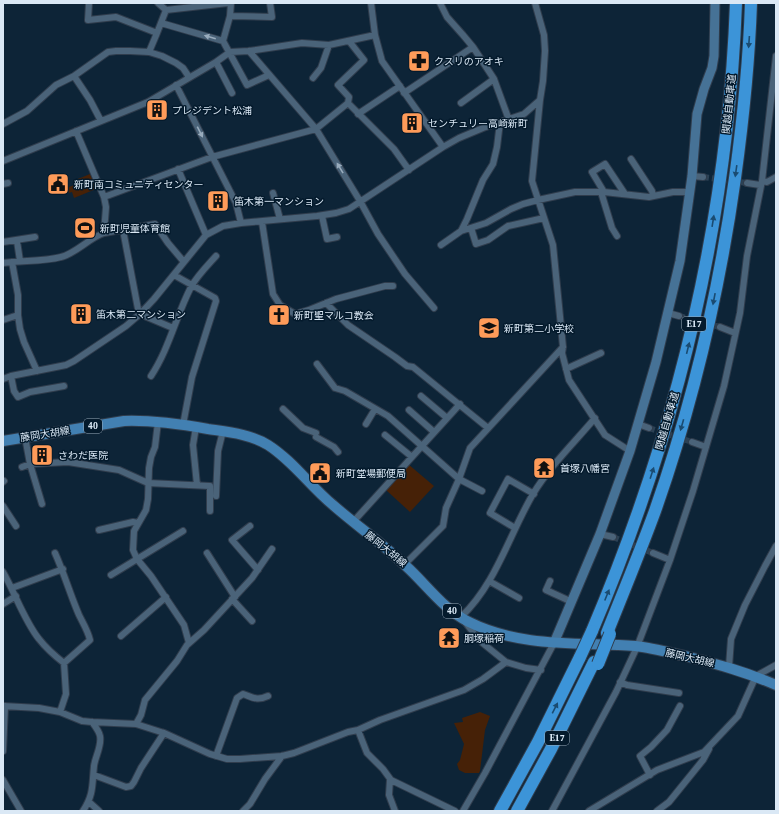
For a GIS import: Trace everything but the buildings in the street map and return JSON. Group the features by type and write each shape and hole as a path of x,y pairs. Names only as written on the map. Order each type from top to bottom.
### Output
{"highway":[{"name":"関越自動車道","path":"500,811 538,742 592,631 621,560 659,450 688,348 708,251 724,147 733,56 736,3"},
{"name":"関越自動車道","path":"517,811 596,663 609,633 655,511 674,454 698,367 723,254 739,150 751,3"},
{"path":"522,811 575,714 596,663"},
{"path":"494,811 538,742"}],"main road":[{"name":"藤岡大胡線","path":"3,441 124,421 141,420 223,431 256,439 271,448 287,461 331,503 405,564 448,607 468,622 500,634 520,639 554,643 636,646 671,653 729,667 756,676 776,685"}],"street":[{"path":"89,3 88,20 116,16 157,33"},
{"path":"158,3 166,10 228,3"},
{"path":"223,41 232,3"},
{"path":"230,16 272,17 270,3"},
{"path":"371,3 375,35 382,61 443,147"},
{"path":"440,3 447,17 473,47 494,79 509,120"},
{"path":"535,3 544,35 545,51 544,82 540,100 532,181 553,245 563,347 562,353 569,380 605,435 630,451"},
{"path":"472,811 464,810 541,670 554,643 600,534 630,451 656,362 680,261 692,176 697,114 712,68 714,56 715,3"},
{"path":"149,52 166,10"},
{"path":"161,23 223,41 247,85 269,75"},
{"path":"3,161 148,102 216,62 230,52 249,51 302,43 329,45 375,35"},
{"path":"104,197 212,157 316,129 348,103 349,97 338,85 364,60 349,41"},
{"path":"313,78 321,68 329,45"},
{"path":"404,93 473,47"},
{"path":"249,51 316,129 360,201 378,234 405,274 434,308"},
{"path":"3,124 27,111 56,85 74,76 108,52 149,52 162,56 183,68 189,77"},
{"path":"552,811 612,699 636,646 670,560 693,491 724,386 740,313 747,256 761,183 776,56"},
{"path":"216,62 232,93"},
{"path":"74,76 90,100 101,121"},
{"path":"461,103 494,79"},
{"path":"176,85 236,203 241,223"},
{"path":"358,114 400,86"},
{"path":"3,379 66,365 126,326 140,314 206,235 223,226 280,219 322,216 349,209 458,138 524,114 540,100"},
{"path":"348,103 394,149 409,170"},
{"path":"461,231 483,180 493,164 497,148 500,122"},
{"path":"76,131 104,197 106,207 104,232"},
{"path":"631,159 652,191 653,196"},
{"path":"617,236 612,228 603,192 592,172 605,164 625,194"},
{"path":"178,169 206,235"},
{"path":"692,176 703,177"},
{"path":"747,183 766,182 776,177"},
{"path":"441,245 461,231 486,223 511,209 538,200 575,192 603,192 649,197 673,192 690,192"},
{"path":"273,193 280,219"},
{"path":"322,216 327,239 337,237"},
{"path":"471,228 476,244 488,240 508,226 544,218"},
{"path":"262,222 273,294 280,305 295,314 326,303 385,286 393,286"},
{"path":"3,263 62,257 104,232 154,224 184,262"},
{"path":"124,230 140,314 173,328"},
{"path":"3,242 35,237"},
{"path":"17,241 20,261"},
{"path":"152,376 160,362 192,285 216,256"},
{"path":"12,262 18,295 18,315 24,342 37,371"},
{"path":"174,275 215,298 216,301 192,377 183,425"},
{"path":"326,303 348,325 407,366 413,366 488,428"},
{"path":"668,314 679,316"},
{"path":"3,320 18,315"},
{"path":"720,327 735,333"},
{"path":"405,564 443,526 446,508 459,479 470,448 563,347"},
{"path":"566,369 602,353"},
{"path":"317,364 335,388 345,391 388,416 459,479 482,491"},
{"path":"11,376 14,391 18,397 30,392 64,386"},
{"path":"421,396 447,418"},
{"path":"353,522 460,404"},
{"path":"283,409 303,428 334,447 338,452"},
{"path":"366,424 375,409"},
{"path":"409,410 434,432"},
{"path":"541,670 526,668 506,662 480,640 461,617 480,597 534,494 551,469 595,418"},
{"path":"158,422 155,447 149,468 148,499 146,510 134,531 133,550 137,559 151,576 184,625 189,643"},
{"path":"638,424 649,428"},
{"path":"196,427 193,445 197,485"},
{"path":"216,496 218,451 223,431"},
{"path":"385,435 412,457"},
{"path":"25,437 30,464 42,504"},
{"path":"692,442 706,447"},
{"path":"22,467 30,464 68,462 119,470 148,483 210,486 210,511"},
{"path":"515,528 490,513 508,479 534,494"},
{"path":"3,506 16,526"},
{"path":"99,530 132,522 138,523"},
{"path":"250,526 232,540 258,570"},
{"path":"111,575 183,531"},
{"path":"600,534 613,537"},
{"path":"729,667 732,639 754,588 776,546"},
{"path":"136,724 141,715 145,700 189,643 204,630 234,598 258,570 272,549"},
{"path":"55,553 90,640 64,663"},
{"path":"207,553 234,598 252,621"},
{"path":"653,553 670,560"},
{"path":"12,588 62,569"},
{"path":"3,572 38,639 64,663 66,694 60,712"},
{"path":"489,581 519,598"},
{"path":"550,581 546,590 572,602"},
{"path":"3,604 16,596"},
{"path":"121,636 166,598"},
{"path":"3,751 4,706 39,708 60,712 82,721 136,724 164,733 216,756 227,759 282,756 294,753 348,732 358,730 380,720 464,690 483,679 506,662"},
{"path":"588,811 650,775 674,763 704,752 738,716 756,676 776,664"},
{"path":"620,682 627,685 679,693"},
{"path":"216,756 237,698 243,694 255,699 261,699 268,696"},
{"path":"650,775 640,756 667,730 680,706"},
{"path":"83,811 89,802 93,787 94,766 100,744 100,736 92,722"},
{"path":"358,730 367,753 383,769 390,779 455,811"},
{"path":"94,775 126,787 131,786 164,733"},
{"path":"657,811 670,802 703,760 712,744"},
{"path":"243,811 250,804 265,779 282,756"},
{"path":"390,779 389,795 395,811"},
{"path":"3,780 21,811"},
{"path":"89,802 99,811"}],"shaded area":[{"path":"90,174 96,189 74,198 72,192 69,193 67,188 74,185 73,181"},
{"path":"408,464 434,486 410,512 386,490"},
{"path":"480,712 490,716 485,730 480,771 479,773 465,773 459,770 457,764 460,760 464,744 454,723 463,722 462,718"}],"tunnel":[{"path":"703,177 747,183"},
{"path":"679,316 720,327"},
{"path":"649,428 692,442"},
{"path":"613,537 653,553"}],"place":[{"name":"クスリのアオキ","path":"419,61"},
{"name":"プレジデント松浦","path":"157,110"},
{"name":"センチュリー高崎新町","path":"412,123"},
{"name":"新町南コミュニティセンター","path":"58,184"},
{"name":"笛木第一マンション","path":"218,201"},
{"name":"新町児童体育館","path":"85,228"},
{"name":"笛木第二マンション","path":"81,314"},
{"name":"新町聖マルコ教会","path":"279,315"},
{"name":"新町第二小学校","path":"489,328"},
{"name":"さわだ医院","path":"42,455"},
{"name":"首塚八幡宮","path":"544,468"},
{"name":"新町堂場郵便局","path":"320,473"},
{"name":"胴塚稲荷","path":"449,638"}]}
